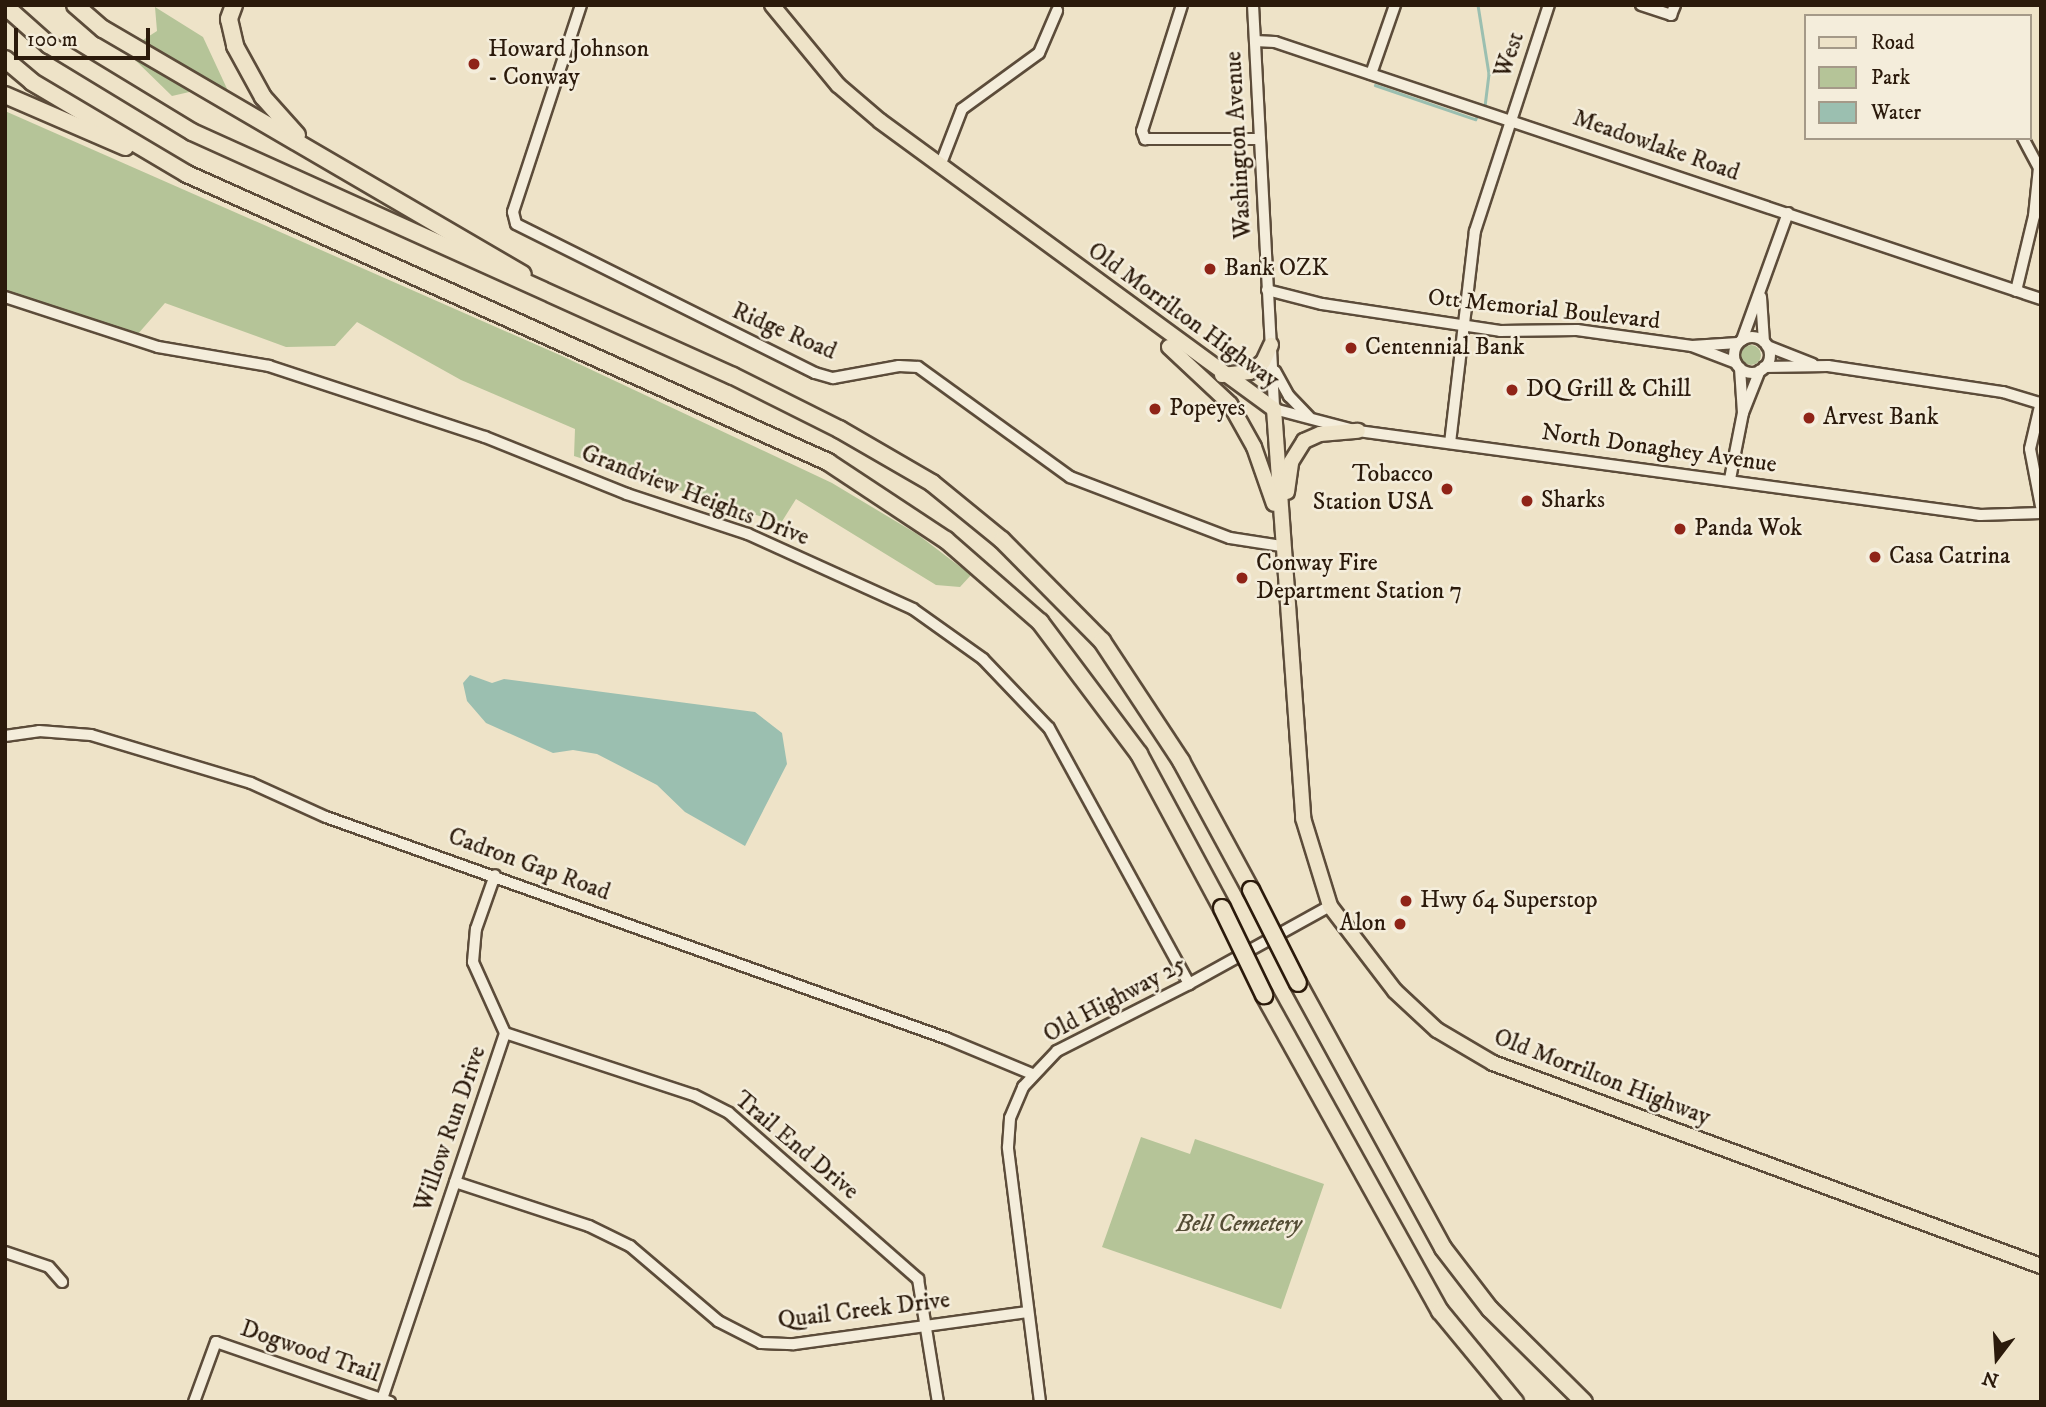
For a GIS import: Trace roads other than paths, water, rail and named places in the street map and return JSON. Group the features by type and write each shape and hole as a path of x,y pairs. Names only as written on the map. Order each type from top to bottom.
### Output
{"highway":[{"path":"75,5 103,29 623,329"},
{"path":"234,5 230,29 249,74 277,114 311,149"},
{"path":"5,6 50,45 192,132 839,429 932,483 1002,540 1102,641 1141,694 1251,890 1298,983 1443,1248 1490,1309 1584,1402"},
{"path":"5,58 33,82 187,174"},
{"path":"5,95 828,462 946,540 1040,622 1139,754 1222,908 1264,995 1440,1311 1515,1402"}],"main road":[{"name":"Old Morrilton Highway","path":"772,5 838,85 940,166 1100,285 1222,375 1274,409 1281,546 1303,818 1330,906 1395,991 1437,1030 1493,1063 2041,1266"},
{"path":"1100,285 1203,374 1230,404 1254,447 1274,503 1281,546"},
{"path":"1222,375 1250,372 1263,362 1271,345"},
{"path":"1281,546 1287,477 1296,449 1320,434 1358,431"}],"street":[{"name":"Ridge Road","path":"581,5 513,212 516,224 815,373 833,378 899,366 918,368 1070,477 1230,538 1281,546"},
{"path":"1182,5 1142,131 1145,139 1260,139"},
{"name":"Washington Avenue","path":"1253,5 1274,409"},
{"path":"1371,74 1395,5"},
{"name":"West","path":"1450,443 1461,325 1480,206 1549,5"},
{"path":"1641,5 1673,10"},
{"path":"940,166 962,109 1039,53 1057,11"},
{"name":"Meadowlake Road","path":"1255,41 1275,42 1483,110 2041,299"},
{"path":"2016,291 2034,216 2039,168 2024,140"},
{"path":"1743,413 1738,365 1740,342 1761,294 1788,213"},
{"name":"Ott Memorial Boulevard","path":"1267,288 1321,304 1500,331 1577,330 1692,346 1740,342"},
{"path":"1730,479 1743,413 1769,356 1765,344 1761,294"},
{"name":"Grandview Heights Drive","path":"5,297 158,347 269,366 485,437 627,494 748,534 913,609 983,659 1049,728 1189,984"},
{"path":"1740,342 1754,337 1813,364"},
{"name":"Ott Memorial Boulevard","path":"1692,346 1738,365"},
{"path":"1273,362 1289,396 1314,420"},
{"path":"1738,365 1762,369 1813,364 2003,392 2040,402 2030,449 2041,506"},
{"name":"North Donaghey Avenue","path":"1274,409 1358,431 1730,479 1980,515 2041,513"},
{"name":"Cadron Gap Road","path":"5,736 40,731 92,735 251,783 326,817 495,875 1032,1074"},
{"name":"Willow Run Drive","path":"386,1400 505,1033 472,962 476,929 495,875"},
{"name":"Old Highway 25","path":"1040,1402 1007,1147 1010,1118 1032,1074 1057,1051 1189,984 1330,906"},
{"name":"Trail End Drive","path":"505,1033 694,1095 729,1113 918,1279 929,1325"},
{"name":"Quail Creek Drive","path":"455,1182 589,1226 630,1245 718,1321 761,1343 794,1344 1028,1312"},
{"path":"5,1252 50,1267 62,1282"},
{"path":"929,1325 938,1402"},
{"name":"Dogwood Trail","path":"194,1402 216,1342 386,1400"}],"water":[{"path":"470,675 492,683 504,679 755,712 782,733 787,764 745,846 685,812 657,785 597,754 573,750 553,753 486,723 467,701 463,683"}],"waterway":[{"path":"1478,5 1489,74 1485,108"},
{"path":"1375,85 1475,119 1480,113"}],"place":[{"name":"Howard Johnson - Conway","path":"474,64"},
{"name":"Bank OZK","path":"1210,269"},
{"name":"Centennial Bank","path":"1351,348"},
{"name":"DQ Grill & Chill","path":"1512,390"},
{"name":"Popeyes","path":"1155,409"},
{"name":"Arvest Bank","path":"1809,418"},
{"name":"Tobacco Station USA","path":"1447,489"},
{"name":"Sharks","path":"1527,501"},
{"name":"Panda Wok","path":"1680,529"},
{"name":"Casa Catrina","path":"1875,557"},
{"name":"Conway Fire Department Station 7","path":"1242,578"},
{"name":"Hwy 64 Superstop","path":"1406,901"},
{"name":"Alon","path":"1400,924"}],"park label":[{"name":"Bell Cemetery","path":"1239,1225"}]}
